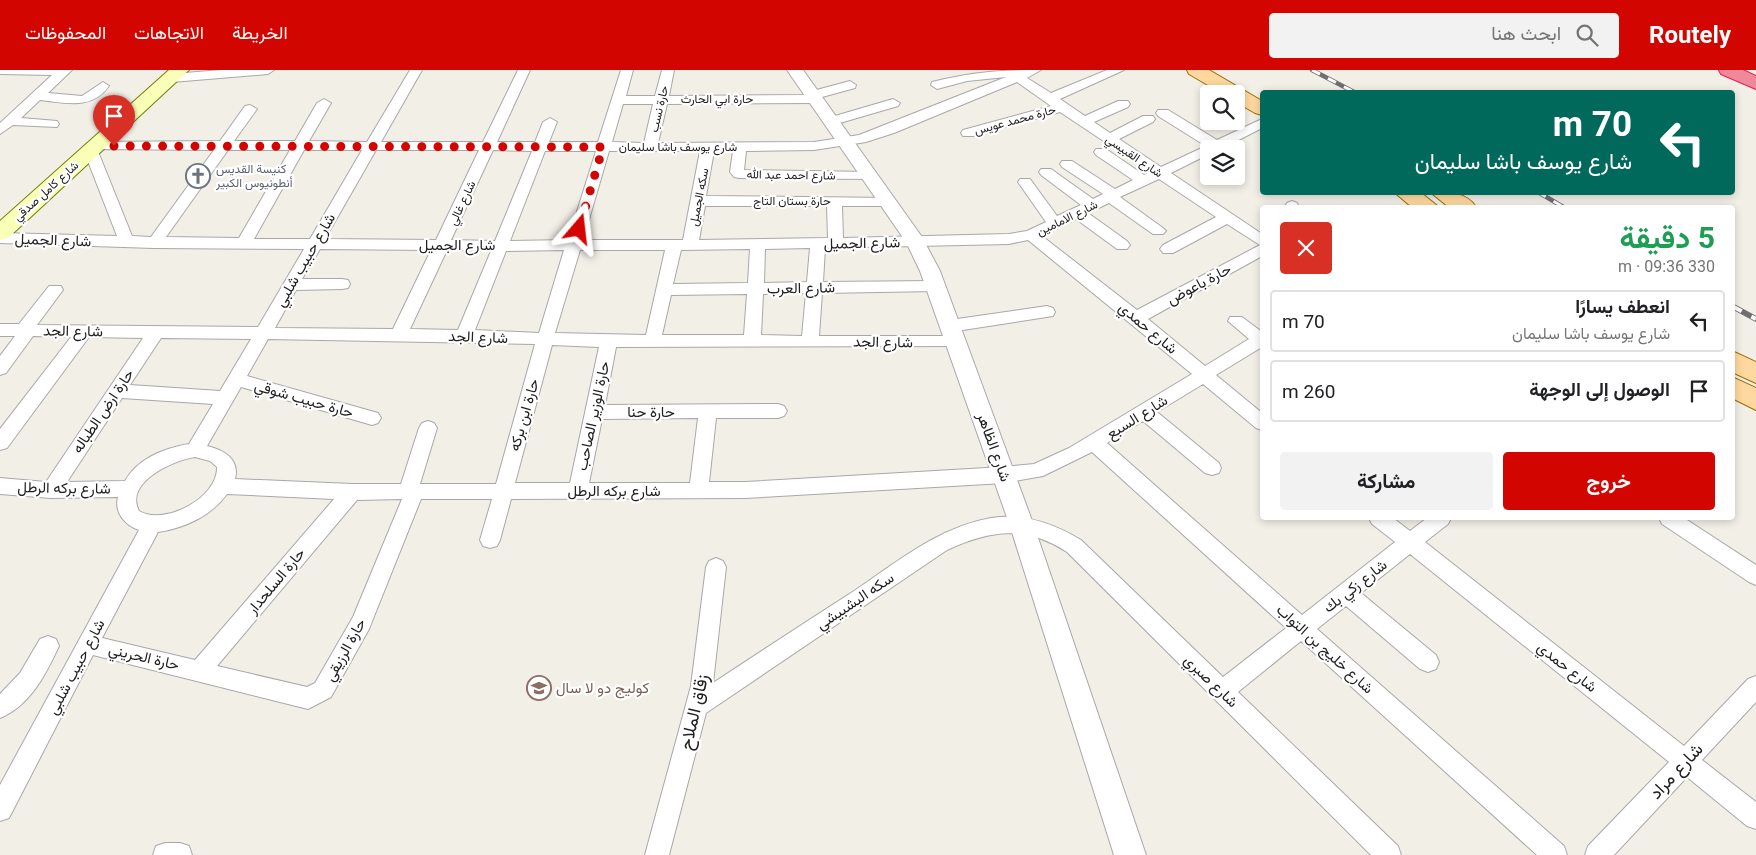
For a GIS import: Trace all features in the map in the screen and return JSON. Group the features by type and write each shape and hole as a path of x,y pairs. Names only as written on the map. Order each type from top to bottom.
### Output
{"highway":[{"path":"1728,70 1756,83"},
{"path":"1742,70 1756,76"}],"main road":[{"path":"1196,70 1260,108"},
{"path":"1226,70 1262,90"},
{"name":"شارع كامل صدقي","path":"0,232 176,74"},
{"path":"1409,195 1425,205"},
{"path":"1445,195 1461,205"},
{"path":"1735,346 1756,357"},
{"path":"1735,362 1756,374"},
{"path":"1735,388 1756,400"}],"street":[{"path":"0,70 65,71"},
{"path":"176,74 268,70"},
{"name":"شارع حبيب شلبي","path":"195,450 416,70"},
{"name":"شارع غالي","path":"399,335 524,70"},
{"name":"حارة ابن بركه","path":"490,540 545,340 627,70"},
{"name":"حارة نسب","path":"650,147 668,70"},
{"name":"شارع الظاهر","path":"795,70 848,142 886,201 915,241 937,286 1022,526 1130,855"},
{"name":"شارع يوسف باشا سليمان","path":"94,148 814,146 848,142 889,130 1012,73 1035,70"},
{"path":"1049,99 1118,70"},
{"path":"6,121 65,71"},
{"path":"937,85 967,77 1012,73"},
{"name":"شارع القبيسي","path":"1012,73 1260,240"},
{"path":"815,97 850,85"},
{"path":"37,96 83,100 91,97 103,86"},
{"name":"حارة ابي الحارث","path":"618,100 815,97"},
{"path":"243,244 324,103"},
{"path":"833,121 893,104"},
{"path":"1083,122 1123,104"},
{"name":"حارة محمد عويس","path":"968,133 1062,107"},
{"path":"154,243 250,109"},
{"path":"1108,139 1157,118 1200,144"},
{"path":"6,121 52,124"},
{"path":"464,336 550,122"},
{"name":"شارع الامامين","path":"1227,140 1260,123"},
{"name":"سكه الجميل","path":"653,340 664,290 698,201 708,147"},
{"name":"شارع احمد عبد الله","path":"740,147 738,174 871,176"},
{"path":"94,148 127,242"},
{"path":"1101,152 1143,181"},
{"name":"شارع الامامين","path":"915,241 1009,239 1031,235 1200,153"},
{"path":"1067,164 1158,230"},
{"path":"1046,172 1122,245"},
{"path":"1025,182 1056,224"},
{"name":"حارة بستان التاج","path":"698,201 886,201"},
{"path":"834,201 836,243"},
{"path":"1168,249 1227,218"},
{"path":"1248,232 1260,225"},
{"name":"شارع حمدي","path":"1031,235 1136,318 1260,421"},
{"name":"شارع الجميل","path":"0,238 154,243 682,246 915,241"},
{"path":"810,341 818,244"},
{"path":"752,340 758,245"},
{"name":"حارة باعوض","path":"1136,318 1260,251"},
{"path":"291,285 342,284"},
{"name":"شارع العرب","path":"664,290 937,286"},
{"path":"0,369 55,290"},
{"name":"شارع الجد","path":"0,330 464,336 609,341 810,341 953,334 1047,312"},
{"path":"1236,321 1260,339"},
{"path":"0,442 84,331"},
{"name":"حارة ارض الطباله","path":"51,490 156,332"},
{"name":"حارة الوزير الصاحب","path":"578,491 609,341"},
{"name":"شارع السبع","path":"1004,476 1036,471 1094,443 1260,341"},
{"name":"حارة حبيب شوقي","path":"236,380 372,418"},
{"path":"116,391 225,398"},
{"name":"حارة حنا","path":"593,412 778,411"},
{"path":"699,490 708,412"},
{"path":"1144,412 1212,468"},
{"name":"حارة الرزيقي","path":"200,670 308,698 322,690 362,622 412,491 428,428"},
{"name":"شارع خليج بن التواب","path":"1094,443 1555,855"},
{"path":"195,450 209,451 222,460 227,474 223,486 209,503 199,511 175,521 152,524 140,522 131,517 126,509 129,489 137,477 149,466 164,458 195,450"},
{"name":"شارع بركه الرطل","path":"223,486 352,492 745,490 1004,476"},
{"name":"شارع بركه الرطل","path":"0,486 51,490 129,489"},
{"name":"حارة السلحدار","path":"200,670 352,492"},
{"name":"شارع حمدي","path":"1382,520 1756,817"},
{"name":"شارع زكي بك","path":"1222,691 1438,520"},
{"path":"1672,520 1756,576"},
{"name":"شارع حبيب شلبي","path":"0,809 152,524"},
{"name":"سكه البشبيشي","path":"698,706 940,544 965,532 993,525 1022,526"},
{"name":"شارع صبري","path":"1022,526 1042,528 1059,535 1074,546 1389,855"},
{"name":"زقاق الملاح","path":"657,855 698,706 716,567"},
{"path":"1346,593 1428,662"},
{"name":"حارة الحريني","path":"88,644 200,670"},
{"path":"0,707 14,698 48,646"},
{"name":"شارع مراد","path":"1597,855 1756,686"},
{"path":"165,855 180,855"}],"railway":[{"path":"1312,70 1350,90"},
{"path":"1543,195 1560,205"},
{"path":"1735,308 1756,319"}],"place":[{"name":"كنيسة القديس أنطونيوس الكبير","path":"198,176"},
{"name":"كوليج دو لا سال","path":"539,688"}],"route":[{"path":"114,146 222,148 603,147 579,229"}]}
